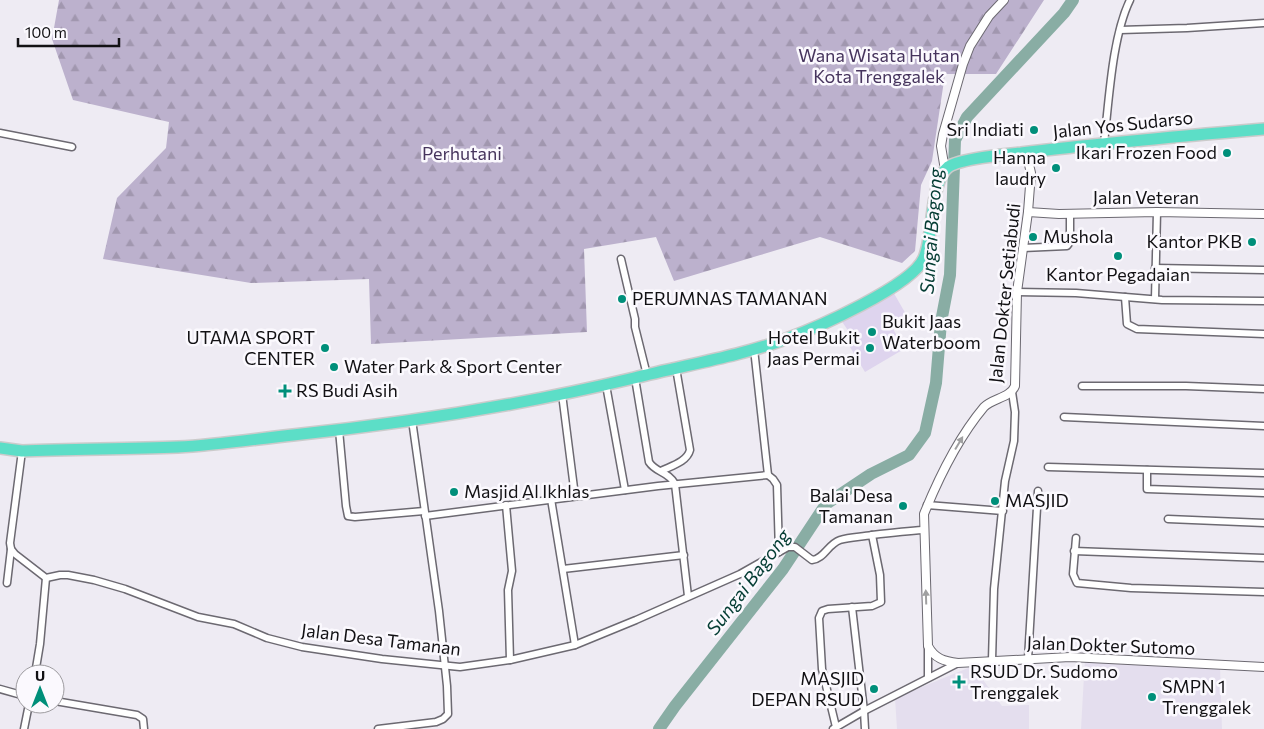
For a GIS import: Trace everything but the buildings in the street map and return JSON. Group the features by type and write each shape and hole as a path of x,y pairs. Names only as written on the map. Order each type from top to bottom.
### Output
{"highway":[{"name":"Jalan Yos Sudarso","path":"947,168 986,157 1026,152 1264,129"},
{"path":"0,448 22,452 180,447 340,430 519,404 635,378 784,340 851,311 906,278 917,269 924,258 934,204 942,176 947,168"}],"street":[{"path":"947,168 941,146 963,64 970,46 989,16 1004,0"},
{"path":"1104,143 1114,59 1120,30 1130,0"},
{"path":"1120,30 1264,23"},
{"path":"0,134 72,147"},
{"name":"Jalan Dokter Setiabudi","path":"928,646 923,530 924,514 927,505 961,440 986,405 1012,392 1015,386 1017,292 1028,212 1031,173 1026,152"},
{"name":"Jalan Veteran","path":"1028,212 1070,214 1157,212 1264,214"},
{"path":"1154,299 1157,212"},
{"path":"1023,248 1067,246 1070,242 1070,214"},
{"path":"621,259 647,375"},
{"path":"1155,268 1264,270"},
{"path":"1017,292 1264,302"},
{"path":"1125,296 1127,324 1137,329 1264,334"},
{"path":"754,348 768,475"},
{"path":"661,471 684,459 688,456 690,450 676,368"},
{"path":"635,378 650,462 652,466 672,478 675,484 688,596"},
{"path":"606,385 625,490"},
{"path":"1082,386 1186,386 1264,389"},
{"path":"992,660 994,589 1005,481 1014,441 1012,392"},
{"path":"562,394 574,496"},
{"path":"1064,417 1264,426"},
{"path":"378,729 436,722 446,717 448,707 440,611 412,420"},
{"path":"340,430 348,516 425,513 768,475 777,486 779,552"},
{"path":"8,583 11,532 22,452"},
{"path":"1048,468 1264,473"},
{"path":"1147,470 1147,489 1264,494"},
{"path":"1028,658 1038,491"},
{"path":"551,499 575,645"},
{"path":"506,505 512,571 508,590 510,660"},
{"path":"927,505 1003,511"},
{"path":"1168,519 1264,523"},
{"name":"Jalan Desa Tamanan","path":"46,578 60,575 80,576 125,589 198,617 234,624 251,632 302,647 382,659 460,667 510,660 575,645 740,574 788,547 795,547 812,560 820,557 828,547 838,540 923,530"},
{"path":"872,535 880,575 882,600 880,604 876,606 825,610 820,614 819,618 822,669 835,728 928,677 958,663"},
{"path":"1076,538 1073,578 1077,583 1084,585 1264,592"},
{"path":"11,549 46,578 37,664"},
{"path":"1074,551 1264,558"},
{"path":"563,569 684,555"},
{"path":"852,608 865,729"},
{"path":"928,646 937,657 944,661 958,663"},
{"path":"928,646 928,677"},
{"name":"Jalan Dokter Sutomo","path":"958,663 1070,657 1264,667"},
{"path":"0,689 15,693"},
{"path":"65,703 137,715 143,719 144,729"},
{"path":"24,729 27,714"}],"shaded area":[{"name":"Bukit Jaas Waterboom","path":"892,290 907,316 891,325 904,349 865,372 847,342 853,338 841,320"},
{"name":"SMPN 1 Trenggalek","path":"1085,658 1220,666 1222,729 1081,729"},
{"name":"RSUD Dr. Sudomo Trenggalek","path":"973,666 1002,706 1029,705 1029,729 897,729 895,698"}],"green space":[{"name":"Perhutani","path":"59,0 1044,0 996,74 945,74 932,161 921,185 915,251 902,263 820,237 674,281 656,237 584,249 587,332 371,344 369,279 251,283 103,259 117,198 166,148 169,122 73,100 52,39"}],"waterway":[{"name":"Sungai Bagong","path":"659,729 783,569 826,504 871,474 909,455 925,433 936,383 941,322 950,275 955,140 967,117 1064,13 1073,0"}],"place":[{"name":"Sri Indiati","path":"1034,130"},
{"name":"Ikari Frozen Food","path":"1227,153"},
{"name":"Hanna laudry","path":"1056,168"},
{"name":"Mushola","path":"1033,237"},
{"name":"Kantor PKB","path":"1252,242"},
{"name":"Kantor Pegadaian","path":"1118,256"},
{"name":"PERUMNAS TAMANAN","path":"622,299"},
{"name":"Bukit Jaas Waterboom","path":"872,332"},
{"name":"UTAMA SPORT CENTER","path":"325,348"},
{"name":"Hotel Bukit Jaas Permai","path":"870,348"},
{"name":"Water Park & Sport Center","path":"334,367"},
{"name":"RS Budi Asih","path":"285,391"},
{"name":"Masjid Al Ikhlas","path":"454,492"},
{"name":"MASJID","path":"995,501"},
{"name":"Balai Desa Tamanan","path":"903,506"},
{"name":"RSUD Dr. Sudomo Trenggalek","path":"959,682"},
{"name":"MASJID DEPAN RSUD","path":"874,689"},
{"name":"SMPN 1 Trenggalek","path":"1152,697"}],"park label":[{"name":"Wana Wisata Hutan Kota Trenggalek","path":"879,66"}]}
